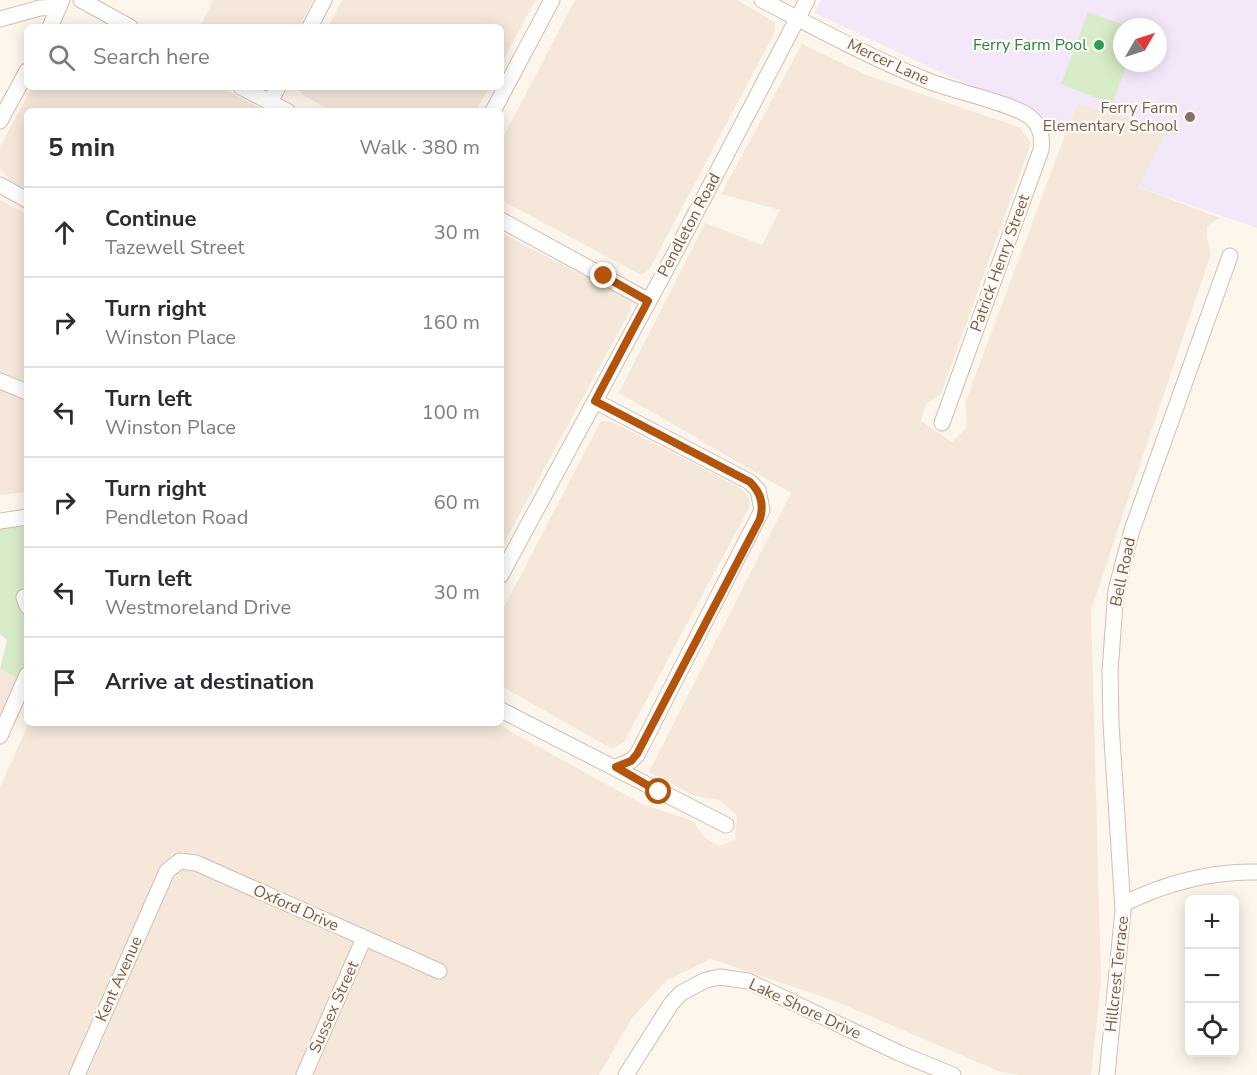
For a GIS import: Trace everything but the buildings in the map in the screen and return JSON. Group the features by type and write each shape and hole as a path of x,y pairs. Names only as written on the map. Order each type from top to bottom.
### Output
{"street":[{"path":"81,0 125,24"},
{"path":"312,24 324,0"},
{"path":"495,108 552,0"},
{"name":"Mercer Lane","path":"762,0 881,61 932,83 1018,111"},
{"name":"Pendleton Road","path":"504,569 807,0"},
{"path":"0,19 60,4"},
{"path":"51,24 60,4"},
{"path":"0,121 24,77"},
{"path":"248,90 281,108"},
{"path":"270,102 276,90"},
{"name":"Patrick Henry Street","path":"942,423 1041,150 1041,134 1037,125 1018,111"},
{"path":"0,186 24,198"},
{"path":"504,222 648,301"},
{"name":"Bell Road","path":"1123,904 1111,704 1112,628 1116,590 1132,530 1230,256"},
{"path":"0,381 24,391"},
{"path":"595,401 750,482 758,490 762,510 637,754 631,761 616,767"},
{"path":"0,522 24,518"},
{"path":"0,736 24,682"},
{"path":"504,712 605,766 616,767 726,825"},
{"name":"Oxford Drive","path":"161,883 173,865 189,861 439,971"},
{"name":"Hillcrest Terrace","path":"1107,1075 1123,904 1170,884 1213,874 1257,872"},
{"name":"Kent Avenue","path":"77,1075 161,883"},
{"name":"Sussex Street","path":"304,1075 364,938"},
{"name":"Lake Shore Drive","path":"626,1075 676,999 693,986 720,977 748,981 899,1053 953,1075"}],"shaded area":[{"path":"213,0 313,0 301,24 201,24"},
{"path":"342,0 536,0 504,59 504,24 330,24"},
{"path":"575,0 737,0 775,22 775,32 649,270 641,275 504,202 504,135"},
{"name":"Ferry Farm Elementary School","path":"821,0 1257,0 1257,228 1138,187 1168,130 1077,103 1066,131 814,13"},
{"path":"802,44 866,75 1019,127 1031,143 941,394 926,404 921,421 952,442 967,427 965,403 1077,103 1168,130 1138,187 1220,218 1207,226 1207,239 1211,254 1091,610 1101,980 1091,1075 1018,1075 998,1071 835,1001 711,959 667,980 632,1018 599,1075 0,1075 0,787 28,726 501,726 642,804 693,821 704,837 719,846 735,840 737,816 719,800 695,796 649,772 791,493 619,393 705,223 762,245 780,210 721,194"},
{"path":"30,90 226,90 260,108 24,108 24,187 8,179 0,168 0,146"},
{"path":"299,90 487,90 478,108 326,108 303,95"},
{"path":"0,200 24,212 24,492 0,495"},
{"path":"504,235 631,300 630,311 504,542"},
{"path":"601,421 612,422 739,487 748,496 750,506 624,742 612,749 504,688 504,607"},
{"path":"0,669 21,680 0,716"}],"green space":[{"name":"Ferry Farm Pool","path":"1088,12 1113,21 1113,72 1124,72 1113,104 1061,84"},
{"path":"24,521 24,674 21,680 0,669 7,640 0,634 0,525"}],"place":[{"name":"Ferry Farm Pool","path":"1099,45"},
{"name":"Ferry Farm Elementary School","path":"1190,117"}],"route":[{"path":"604,276 648,301 595,401 750,482 758,490 762,501 760,519 637,754 631,761 616,767 659,792"}]}
